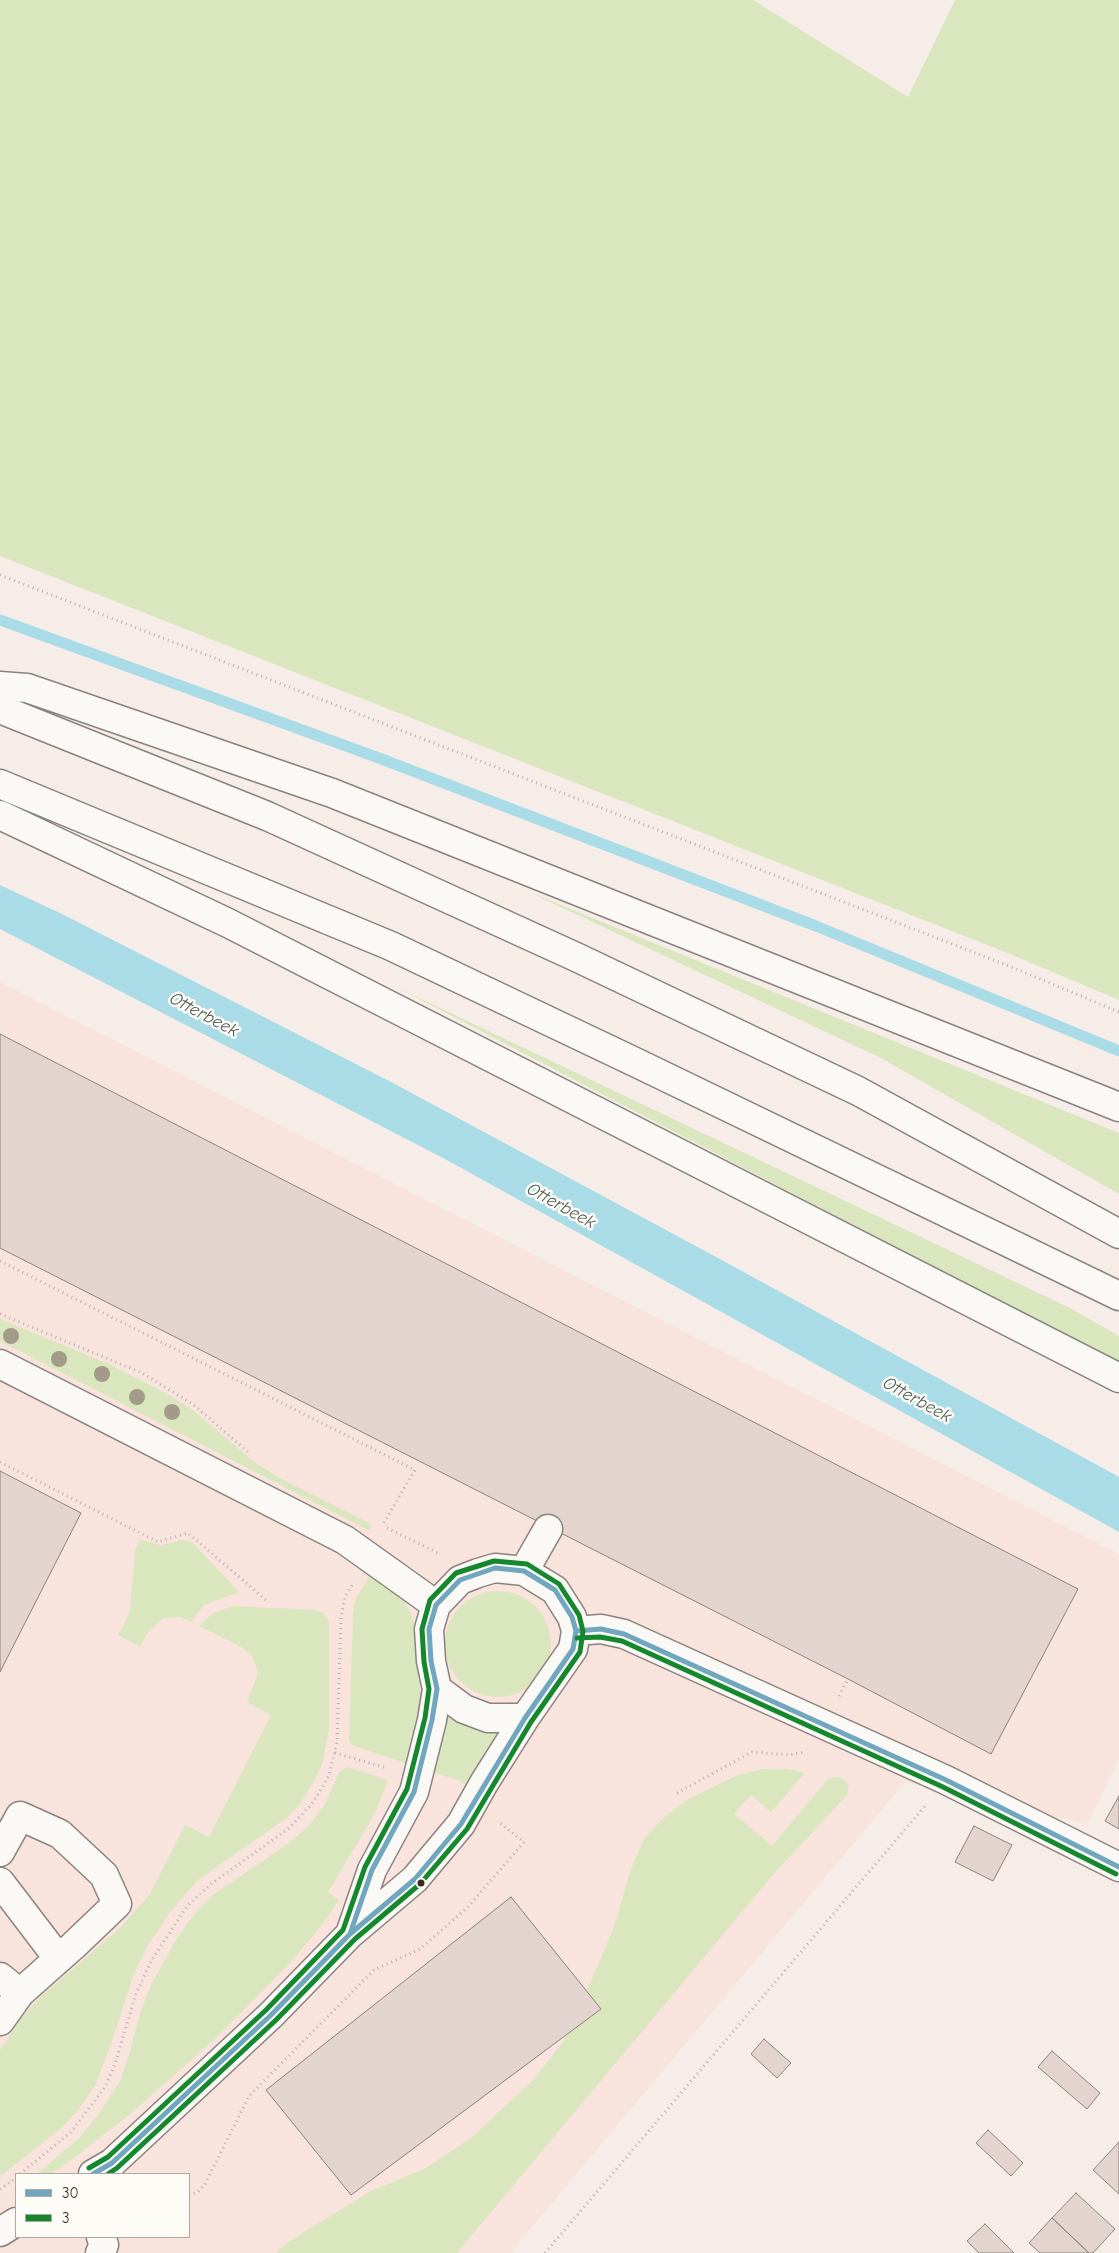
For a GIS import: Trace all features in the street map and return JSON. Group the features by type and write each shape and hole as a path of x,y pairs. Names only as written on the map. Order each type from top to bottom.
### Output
{"main road":[{"path":"0,686 27,688 332,793 1119,1106"},
{"path":"0,709 266,816 576,957 858,1091 1119,1234"},
{"path":"0,784 391,946 1119,1296"},
{"path":"0,816 228,923 1119,1378"},
{"path":"0,1364 336,1535 366,1554 436,1605"},
{"path":"524,1571 548,1529"},
{"path":"95,2173 112,2162 270,2015 350,1934 415,1879 460,1824 524,1718 573,1649 576,1631 572,1617 555,1590 524,1571 495,1568 478,1572 460,1580 436,1605 429,1629 431,1661 437,1688 432,1720 414,1792 372,1870 350,1934"},
{"path":"576,1631 601,1629 624,1634 946,1780 1119,1867"},
{"path":"437,1688 464,1709 488,1718 524,1718"},
{"path":"0,1852 20,1816 60,1834 104,1875 116,1904 58,1958 10,1985 0,2021"},
{"path":"0,1882 58,1958"},
{"path":"100,2253 104,2245 101,2238"}],"path":[{"path":"0,574 1009,966 1119,1012"},
{"path":"0,1261 415,1470 366,1554 362,1570 345,1596 341,1617 338,1737 329,1775 312,1805 288,1830 211,1884 188,1905 151,1961 136,1994 114,2067 105,2087 71,2132 21,2173"},
{"path":"0,1314 142,1373 194,1405 254,1456"},
{"path":"0,1462 158,1542 188,1532 266,1600"},
{"path":"374,1521 478,1572"},
{"path":"677,1794 752,1752 790,1755 808,1752 848,1679"},
{"path":"544,2253 946,1780"},
{"path":"190,2195 198,2192 205,2184 249,2096 374,1970 420,1949 468,1907 524,1842 498,1822"},
{"path":"0,2188 15,2179"}],"shaded area":[{"path":"0,982 1119,1554 1119,1758 1087,1824 905,1782 510,2253 0,2253"}],"green space":[{"path":"0,0 753,0 908,97 955,0 1119,0 1119,1000 1010,954 0,556"},
{"path":"529,892 1119,1133 1119,1194 881,1058"},
{"path":"396,987 1070,1308 1119,1336 1119,1363"},
{"path":"0,1319 109,1364 162,1391 190,1408 257,1464 283,1480 369,1523 371,1528 368,1530 0,1341"},
{"path":"140,1540 161,1545 182,1540 193,1543 239,1592 204,1605 191,1622 180,1617 162,1619 148,1632 140,1647 118,1635 130,1609 135,1550"},
{"path":"371,1574 392,1588 403,1600 410,1611 416,1631 421,1690 418,1729 409,1764 357,1747 350,1743 349,1739 353,1614 355,1600"},
{"path":"498,1591 518,1595 536,1606 547,1624 551,1644 547,1664 536,1682 518,1693 498,1697 478,1693 460,1682 449,1664 445,1644 449,1624 460,1606 478,1595"},
{"path":"233,1606 315,1610 323,1613 329,1621 329,1728 323,1761 316,1778 300,1804 288,1817 198,1880 171,1911 148,1945 133,1976 95,2086 75,2114 60,2129 2,2175 0,2174 0,2050 20,2020 38,1999 118,1930 150,1894 185,1825 209,1837 271,1715 247,1702 257,1677 257,1669 252,1656 243,1648 199,1626 213,1613"},
{"path":"447,1718 494,1730 499,1735 470,1787 458,1780 428,1771 444,1720"},
{"path":"347,1767 388,1780 373,1817 328,1892 339,1900 326,1920 291,1962 217,2037 130,2114 52,2173 38,2173 79,2138 98,2115 120,2081 140,2013 151,1985 177,1938 196,1912 214,1894 289,1843 308,1827 325,1804 339,1772"},
{"path":"763,1769 788,1769 805,1773 771,1812 751,1795 734,1814 772,1846 829,1778 840,1777 849,1785 847,1795 771,1877 457,2253 276,2253 288,2242 371,2191 426,2168 471,2138 532,2081 563,2042 614,1927 631,1869 644,1839 662,1819 688,1799 738,1775"}],"water":[{"name":"Otterbeek","path":"0,885 62,914 393,1083 1119,1477 1119,1532 445,1159 0,929"}],"building":[{"path":"0,1034 1078,1589 991,1754 848,1679 0,1248"},
{"path":"0,1471 81,1513 0,1672"},
{"path":"1119,1796 1119,1829 1105,1821"},
{"path":"974,1826 1012,1845 993,1881 955,1862"},
{"path":"511,1897 601,2009 351,2195 266,2090"},
{"path":"764,2039 791,2063 777,2078 751,2054"},
{"path":"1052,2051 1100,2093 1087,2109 1038,2067"},
{"path":"988,2130 1023,2163 1011,2176 976,2143"},
{"path":"1119,2142 1119,2194 1093,2170"},
{"path":"1076,2193 1115,2229 1093,2253 1089,2253 1052,2218"},
{"path":"1052,2218 1089,2253 1040,2253 1029,2243"},
{"path":"985,2224 1014,2253 979,2253 967,2241"}],"waterway":[{"path":"0,620 379,758 816,926 1119,1051"}],"transit line":[{"name":"3","path":"89,2168 108,2157 266,2010 343,1930 365,1867 407,1789 425,1718 429,1689 424,1662 422,1629 430,1600 456,1573 494,1561 527,1564 559,1584 579,1615 583,1631 580,1652 531,1722 467,1829 420,1884 355,1939 276,2020 110,2173"},
{"name":"30","path":"495,1568 524,1571 555,1590 572,1617 576,1631 573,1649 525,1718 461,1824 415,1879 350,1934 372,1870 414,1792 432,1720 437,1689 431,1661 429,1629 436,1605 460,1580 495,1568"},
{"name":"30","path":"576,1631 601,1629 624,1634 946,1780 1119,1867"},
{"name":"3","path":"577,1638 600,1637 622,1641 943,1787 1116,1874"},
{"name":"30","path":"95,2173 112,2163 271,2015 350,1934"}]}
